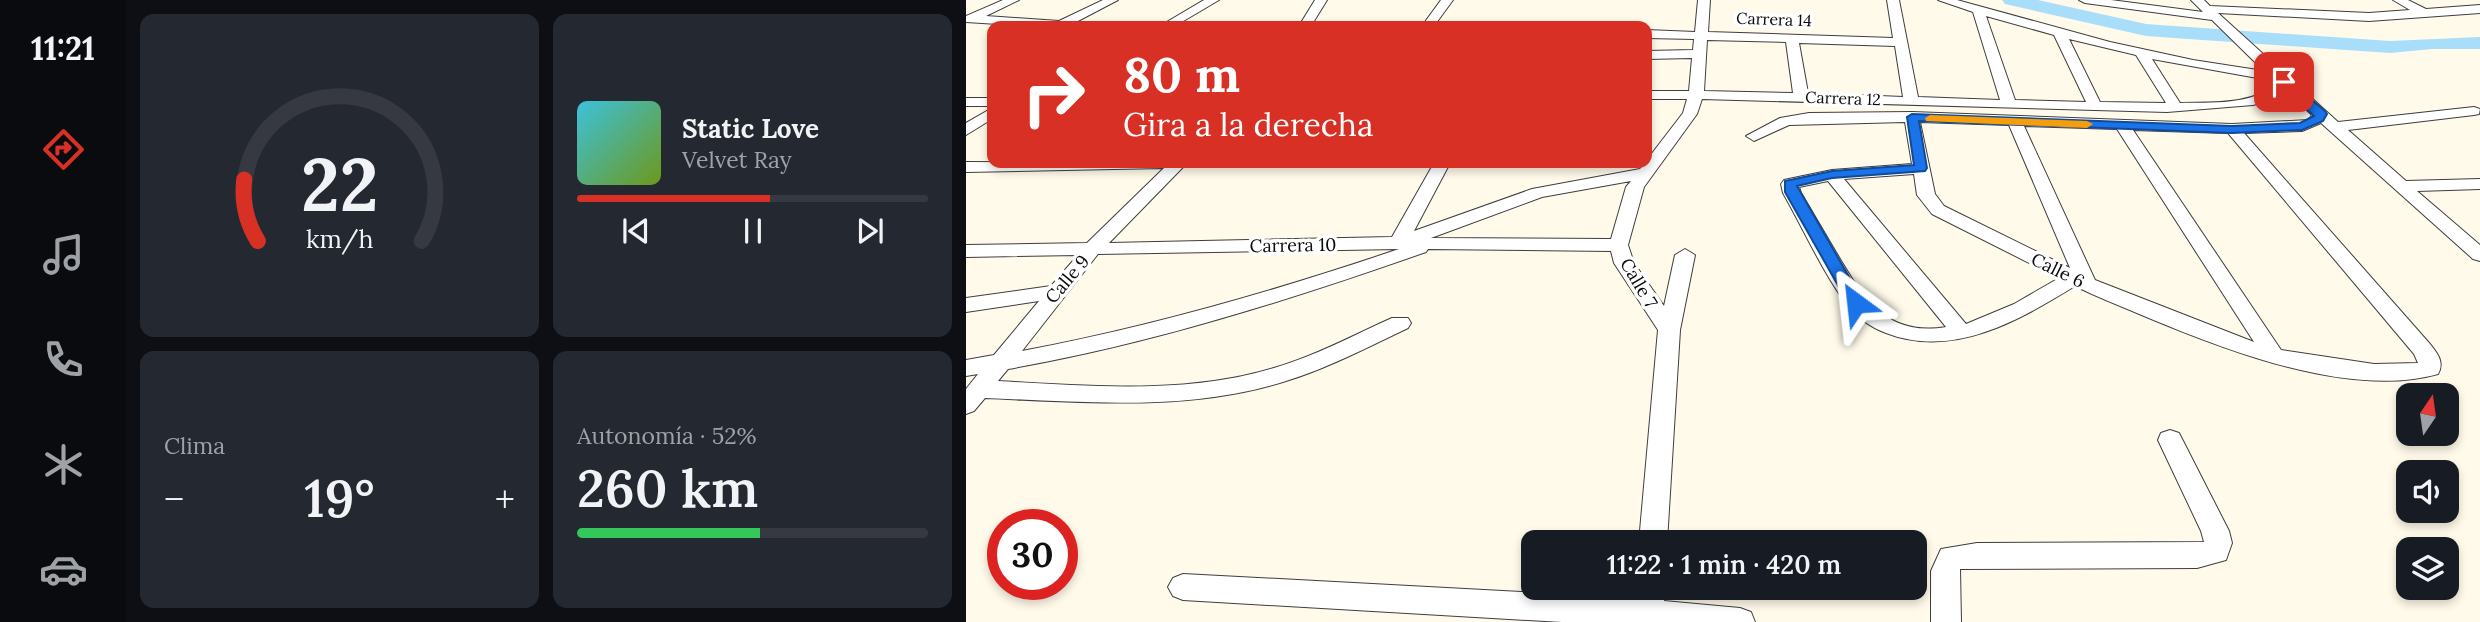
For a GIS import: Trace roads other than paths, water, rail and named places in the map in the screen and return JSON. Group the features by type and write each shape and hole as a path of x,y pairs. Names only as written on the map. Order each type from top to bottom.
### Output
{"street":[{"path":"968,20 1013,0"},
{"path":"1067,21 1112,0"},
{"path":"1175,21 1213,0"},
{"path":"1308,21 1321,0"},
{"path":"1432,21 1447,0"},
{"name":"Calle 7","path":"1655,149 1685,123 1696,94 1703,0"},
{"name":"Calle 6","path":"1893,0 1926,195 1938,210 2081,281 2224,341 2274,356 2392,372 2417,372 2430,368 2429,359 2422,349 2232,129"},
{"path":"1944,0 2060,34 2142,54 2281,80"},
{"path":"2085,0 2207,10 2369,17 2480,9"},
{"path":"2091,0 2207,10 2281,80 2480,255"},
{"path":"2399,0 2424,13"},
{"path":"1921,168 1832,175 1790,184 1856,303 1883,326 1925,337 1962,333 2020,311 2081,281 2012,114 1978,9"},
{"path":"968,20 991,21"},
{"path":"2060,34 2095,106"},
{"name":"Carrera 14","path":"1652,35 1699,44 1792,37 1901,42"},
{"path":"1792,37 1801,96"},
{"path":"1652,54 1699,44"},
{"path":"2142,54 2175,106"},
{"path":"2227,71 2254,100"},
{"path":"2012,114 2095,106 2175,106 2254,100 2276,92 2281,80"},
{"name":"Carrera 12","path":"1652,95 1801,96 1912,109"},
{"path":"966,102 987,102"},
{"path":"1754,136 1797,118 1912,109 2012,114 2122,125 2232,129 2302,126 2313,123 2321,114"},
{"path":"2336,127 2478,112"},
{"path":"966,130 987,115"},
{"path":"2122,125 2274,356"},
{"path":"966,167 987,167"},
{"name":"Calle 9","path":"973,397 1094,247 1171,168"},
{"path":"1398,243 1439,168"},
{"name":"Calle 7","path":"1647,168 1635,187 1619,245 1624,263 1670,330"},
{"path":"1398,243 1538,193 1645,173"},
{"path":"1832,175 1962,333"},
{"path":"2403,186 2480,184"},
{"name":"Carrera 10","path":"966,251 1398,243 1619,245"},
{"path":"966,368 1232,310 1322,283 1431,244"},
{"path":"1654,530 1670,330 1685,255"},
{"path":"966,304 1056,292"},
{"path":"973,397 1114,394 1196,389 1260,381 1400,324"},
{"path":"1946,622 1945,571 1951,558 1977,555 2197,556 2216,551 2218,543 2215,531 2170,440"},
{"path":"1183,587 1648,608 1740,622"}],"waterway":[{"path":"2012,0 2146,30 2390,47 2432,43 2480,43"}]}
